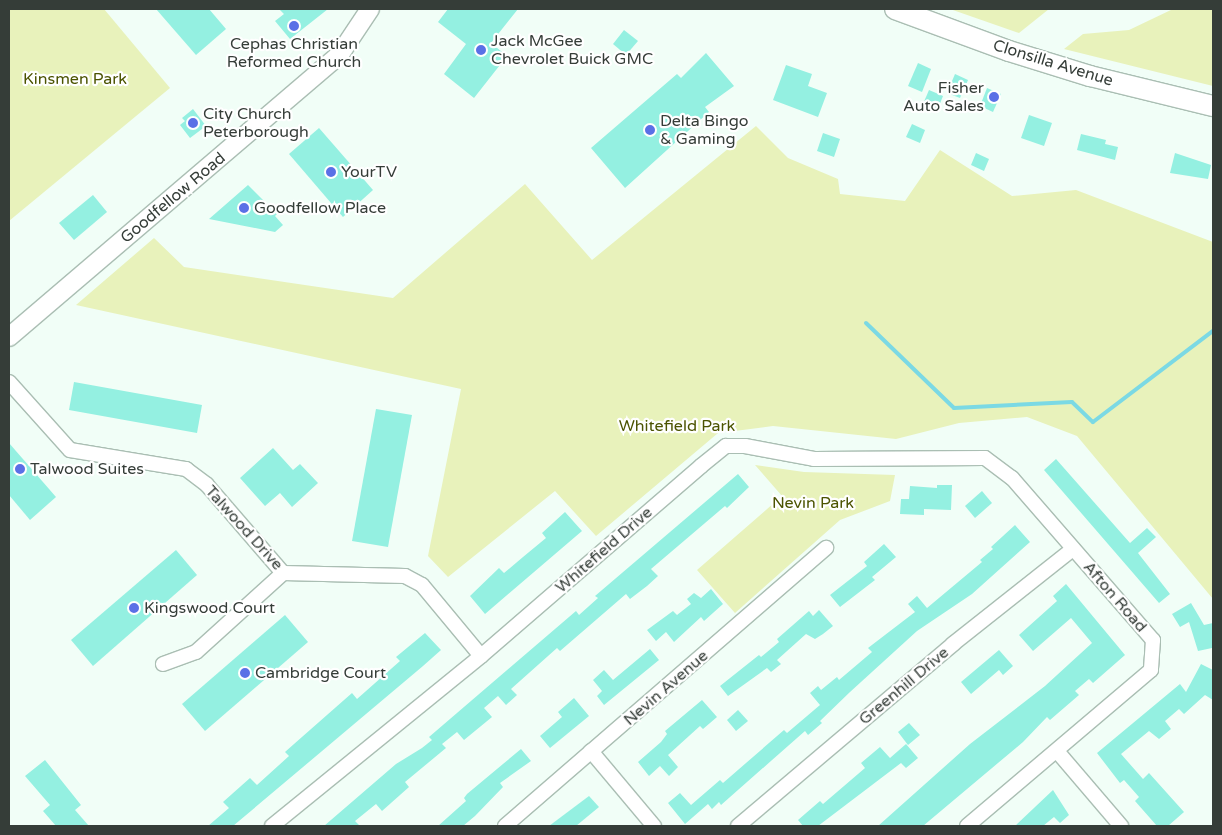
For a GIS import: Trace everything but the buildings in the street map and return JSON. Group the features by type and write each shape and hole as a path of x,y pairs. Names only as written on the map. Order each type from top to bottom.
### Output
{"main road":[{"name":"Clonsilla Avenue","path":"896,9 1072,71 1213,106"}],"street":[{"name":"Goodfellow Road","path":"9,337 334,59 355,36 370,9"},
{"name":"Talwood Drive","path":"9,382 70,450 186,469 207,486 283,573 405,576 422,585 481,656"},
{"name":"Whitefield Drive","path":"272,826 481,656 726,446 745,446 814,459 985,458 994,463"},
{"name":"Afton Road","path":"967,826 1151,670 1153,640 1012,478 994,463"},
{"name":"Nevin Avenue","path":"505,826 826,548"},
{"name":"Greenhill Drive","path":"738,826 953,644 1073,549"},
{"path":"163,664 196,652 283,573"},
{"path":"591,751 654,826"},
{"path":"1057,751 1121,826"}],"green space":[{"name":"Kinsmen Park","path":"9,9 104,9 170,88 9,221"},
{"path":"950,9 1049,9 1019,33"},
{"path":"1173,9 1213,9 1213,86 1064,49 1083,34 1129,30"},
{"name":"Whitefield Park","path":"756,126 788,158 838,179 840,194 905,201 940,150 1012,196 1076,190 1213,242 1213,599 1077,436 1027,417 959,423 896,439 773,426 727,432 724,428 596,536 555,491 448,577 428,556 461,389 76,305 154,238 184,267 393,298 525,184 592,260"},
{"name":"Nevin Park","path":"755,465 804,472 895,475 890,501 840,520 735,613 697,570 782,496"}],"waterway":[{"path":"866,323 954,408 1072,402 1093,422 1213,331"}],"place":[{"name":"Cephas Christian Reformed Church","path":"294,26"},
{"name":"Jack McGee Chevrolet Buick GMC","path":"481,50"},
{"name":"Fisher Auto Sales","path":"994,97"},
{"name":"City Church Peterborough","path":"193,123"},
{"name":"Delta Bingo & Gaming","path":"650,130"},
{"name":"YourTV","path":"331,172"},
{"name":"Goodfellow Place","path":"244,208"},
{"name":"Talwood Suites","path":"20,469"},
{"name":"Kingswood Court","path":"134,608"},
{"name":"Cambridge Court","path":"245,673"}]}
